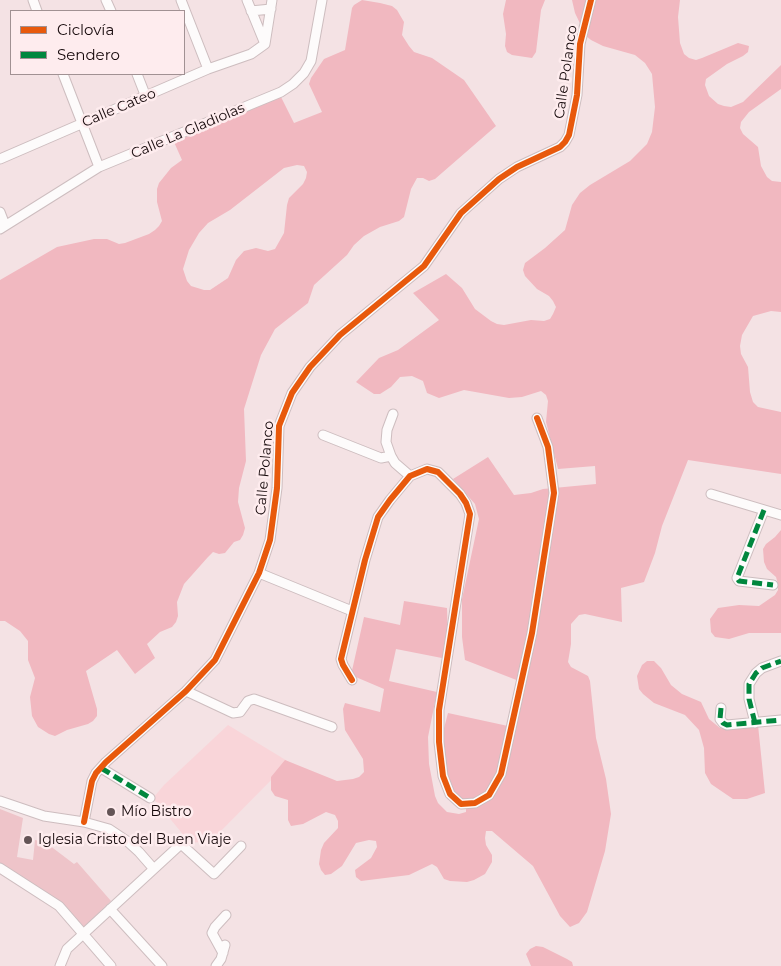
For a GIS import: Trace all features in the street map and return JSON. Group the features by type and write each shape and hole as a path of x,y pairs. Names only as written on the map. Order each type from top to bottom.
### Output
{"street":[{"path":"248,0 265,44"},
{"name":"Calle La Gladiolas","path":"3,227 100,167 281,92 293,84 304,73 310,61 322,0"},
{"name":"Calle Polanco","path":"84,822 92,781 101,768 186,691 215,660 259,573 270,540 276,488 279,426 292,393 310,367 340,335 424,266 462,213 499,179 517,167 560,148 565,142 569,135 577,95 580,44 590,1"},
{"path":"251,11 272,5 265,44"},
{"path":"185,10 208,69"},
{"name":"Calle Cateo","path":"0,159 208,69 251,54 265,44"},
{"path":"62,75 100,167"},
{"path":"137,75 146,97"},
{"path":"0,212 3,227"},
{"path":"393,414 387,430 386,442 390,456 410,476"},
{"path":"352,680 341,659 365,560 378,517 410,476 427,469 438,472 460,494 470,514 438,724 442,770 447,789 462,804 472,804 487,798 497,783 500,774 532,633 554,493 548,447 537,418"},
{"path":"323,435 381,458 390,456"},
{"path":"711,494 781,515"},
{"path":"764,510 738,578 739,581 773,585"},
{"path":"259,573 352,610"},
{"path":"755,723 749,699 749,684 756,673 762,668 781,661"},
{"path":"186,691 233,713 240,712 248,701 254,699 332,727"},
{"path":"721,708 720,718 727,725 781,720"},
{"path":"101,768 150,798"},
{"path":"0,801 44,816 84,822 115,833 139,852 153,868"},
{"path":"60,966 66,950 180,844 214,874 241,846"},
{"path":"1,870 60,906 111,966"},
{"path":"110,909 162,966"},
{"path":"216,966 224,949 212,933 226,915"}],"shaded area":[{"path":"362,0 392,6 397,10 404,22 402,35 414,52 432,58 464,80 496,126 435,179 429,181 417,178 411,189 404,217 364,236 347,255 314,285 308,303 275,329 261,355 244,409 246,461 239,488 238,502 245,528 243,535 225,553 213,552 184,584 177,602 178,616 176,622 172,627 160,632 147,644 155,658 135,674 117,650 86,671 97,709 97,716 88,724 67,730 55,736 49,734 38,727 32,716 30,697 35,678 28,660 28,641 20,631 5,621 0,621 0,280 57,247 94,239 107,239 119,244 125,243 155,230 162,221 157,202 159,183 171,168 182,160 174,142 281,97 294,123 322,112 309,84 324,59 345,50 354,5","holes":["297,165 304,166 307,172 306,178 303,184 289,198 284,233 275,249 268,251 256,248 244,251 236,260 228,278 210,290 191,286 183,269 189,250 199,233 208,223 230,210 284,168"]},
{"path":"506,0 545,0 541,10 536,52 532,58 512,55 507,52 503,14"},
{"path":"572,0 680,0 678,17 680,43 684,54 689,58 696,60 738,43 749,46 748,52 743,56 727,64 706,79 705,85 709,96 718,104 724,106 731,107 743,102 781,65 781,89 749,112 741,122 740,128 743,134 758,147 761,166 767,177 772,181 781,182 781,312 771,311 753,316 742,335 740,346 741,354 748,367 750,392 753,402 758,407 781,412 781,474 688,460 662,526 655,553 644,582 621,588 622,622 585,614 579,615 571,624 571,644 568,662 571,667 588,676 590,681 596,738 606,779 611,814 605,851 587,912 579,923 570,927 560,916 533,866 492,831 486,831 485,838 486,845 492,855 492,862 485,874 467,882 444,879 437,867 432,864 409,875 361,881 356,877 355,870 371,858 377,847 376,841 369,840 356,843 342,866 331,874 325,875 319,864 321,850 324,843 338,828 338,821 335,815 326,812 303,824 291,826 288,820 288,800 275,796 271,790 271,777 285,760 337,781 359,777 364,772 363,759 345,730 343,709 345,703 380,712 384,689 351,675 364,617 400,625 404,601 447,608 447,659 396,649 389,681 437,692 428,737 429,764 435,796 438,803 447,812 459,814 466,812 466,805 455,796 443,773 443,732 448,713 508,726 519,681 465,660 462,637 462,599 479,519 475,504 453,479 488,457 514,495 543,489 596,484 595,466 558,469 546,422 548,401 546,395 541,391 522,397 509,398 464,390 439,398 427,393 423,381 412,376 400,377 391,387 380,394 374,394 356,382 379,358 398,350 439,320 413,293 446,274 462,288 475,309 497,324 504,325 531,320 544,321 550,319 553,314 556,307 553,301 549,296 537,289 525,276 523,270 525,263 565,230 572,205 580,193 630,161 647,144 652,132 655,107 652,74 645,63 635,55 603,46 586,36 575,13"},
{"path":"781,530 781,633 749,633 729,639 715,637 711,632 710,619 718,608 739,605 759,606 775,595 778,590 778,584 776,577 767,569 764,562 763,549"},
{"path":"647,661 654,661 661,668 671,685 682,694 701,702 709,719 720,728 758,725 765,793 747,799 733,799 711,784 705,773 704,748 699,730 685,715 654,703 639,689 637,676 642,665"},
{"path":"228,725 289,762 211,841 190,843 153,798 164,785"},
{"path":"0,809 23,818 17,857 33,860 35,840 45,842 74,864 77,862 111,901 84,927 59,902 0,864"},
{"path":"536,946 543,947 567,959 572,962 573,966 531,966 526,954"}],"marked path":[{"path":"764,510 737,578 739,581 773,585"},
{"path":"755,723 749,699 749,684 756,673 762,668 781,661"},
{"path":"721,708 720,719 727,725 781,720"},
{"path":"101,768 150,798"}],"cycle path":[{"path":"84,822 92,781 96,773 186,691 215,660 259,573 270,540 277,488 279,426 292,393 310,367 340,335 424,266 461,213 499,179 517,167 560,147 565,142 569,135 577,95 580,44 591,0"},
{"path":"352,680 341,659 365,560 378,517 410,476 427,469 438,472 460,494 470,514 439,710 439,742 443,776 450,794 461,804 475,803 489,795 501,774 532,633 554,493 548,447 537,418"}],"place":[{"name":"Mío Bistro","path":"111,812"},
{"name":"Iglesia Cristo del Buen Viaje","path":"28,840"}]}
